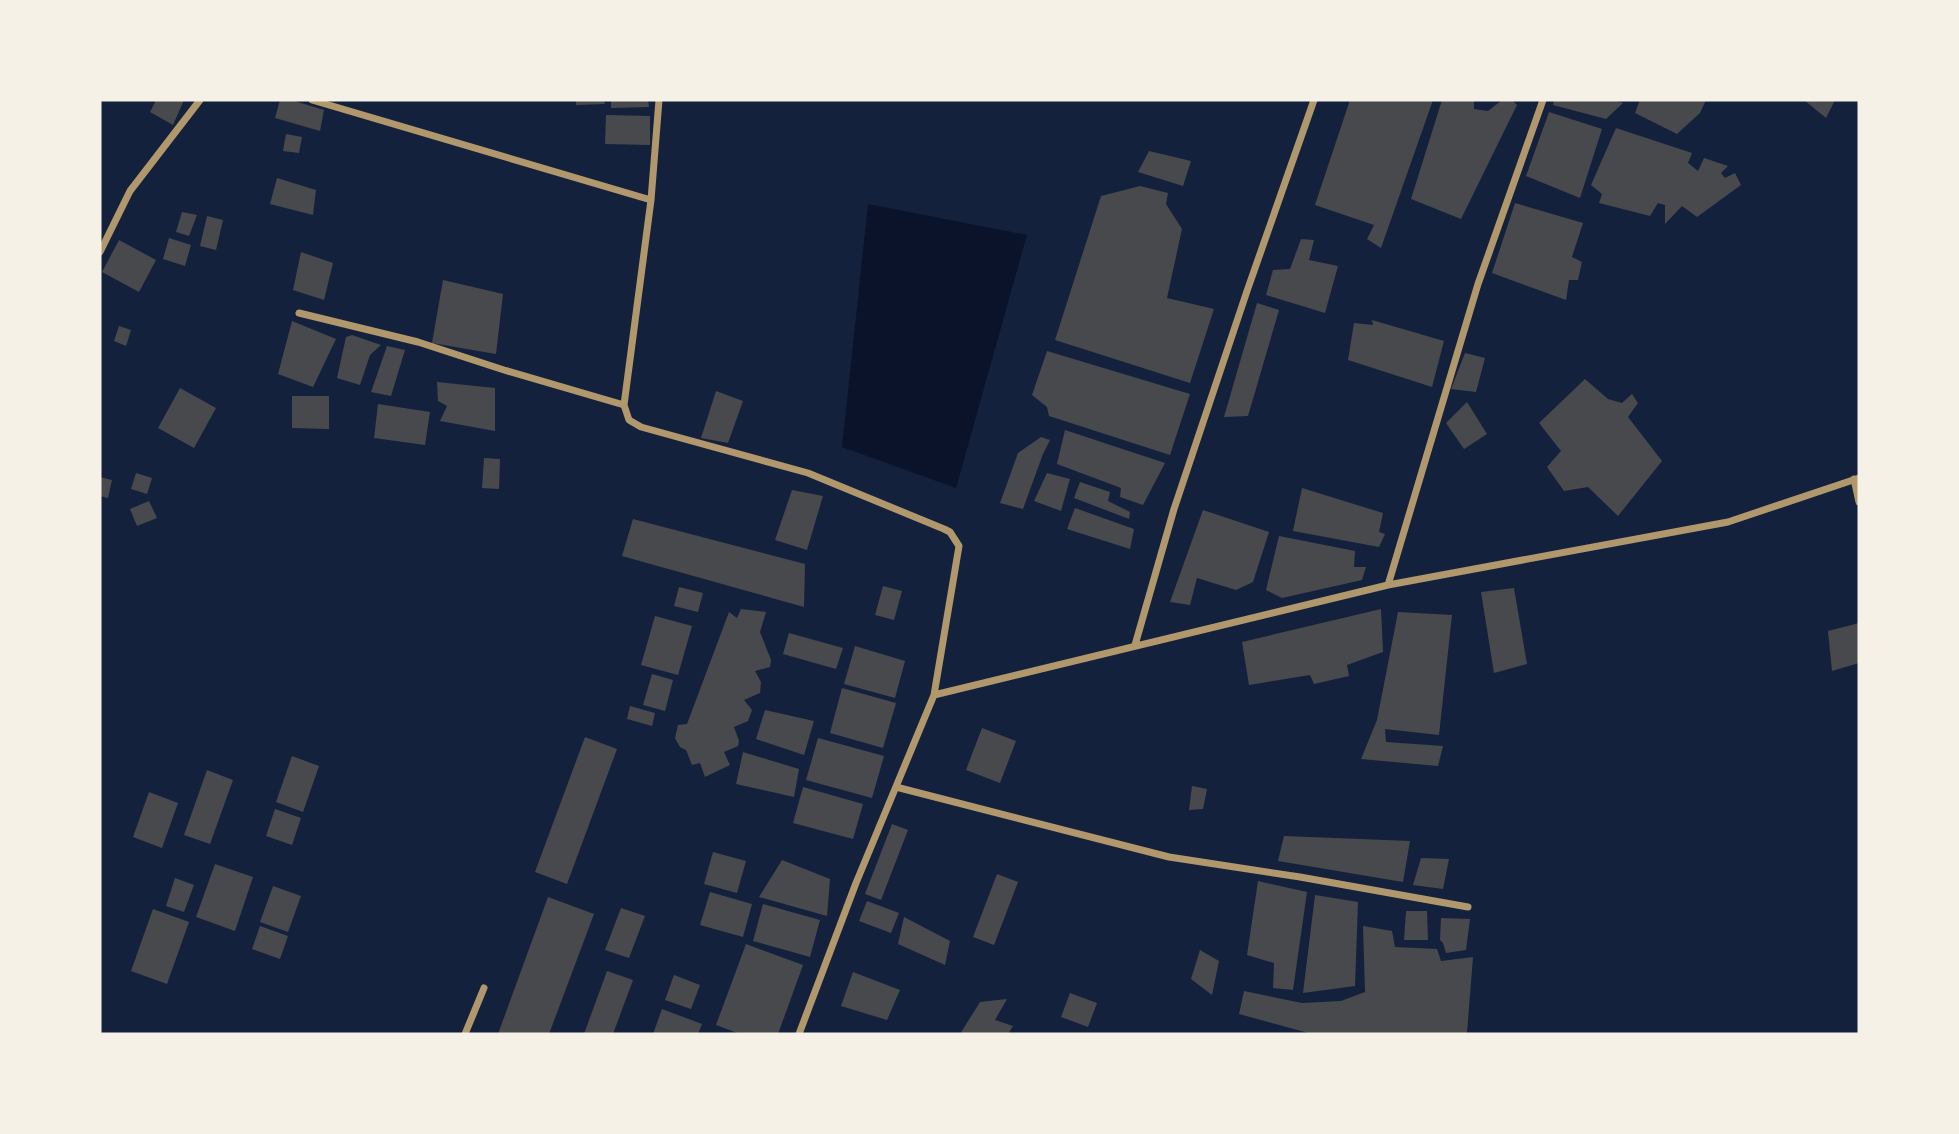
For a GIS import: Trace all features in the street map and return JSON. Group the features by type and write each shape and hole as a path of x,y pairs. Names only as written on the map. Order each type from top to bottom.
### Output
{"street":[{"path":"100,252 130,191 200,100"},
{"path":"312,100 651,200"},
{"path":"659,100 651,200 624,405 629,420 641,428 808,473 950,533 959,546 934,695 856,883 799,1034"},
{"path":"1135,645 1174,509 1314,100"},
{"path":"1388,585 1478,284 1544,100"},
{"path":"299,313 418,342 624,405"},
{"path":"934,695 1388,585 1728,522 1856,478 1859,502"},
{"path":"896,787 1169,857 1468,907"},
{"path":"465,1034 484,988"}],"water":[{"path":"868,204 1027,235 956,488 842,447"}],"building":[{"path":"156,100 184,100 173,125 150,112"},
{"path":"280,100 291,100 324,110 320,131 275,118"},
{"path":"576,100 604,100 605,104 576,105"},
{"path":"611,100 648,100 649,107 611,108"},
{"path":"1350,100 1433,100 1381,248 1367,239 1374,225 1315,205"},
{"path":"1442,100 1474,100 1474,109 1488,111 1502,100 1512,100 1517,105 1461,219 1411,199"},
{"path":"1554,100 1614,100 1623,103 1606,119 1553,105"},
{"path":"1640,100 1706,100 1700,113 1677,134 1635,113"},
{"path":"1804,100 1835,100 1826,118"},
{"path":"1549,112 1602,129 1580,198 1526,176"},
{"path":"606,115 650,116 650,145 605,144"},
{"path":"1616,128 1692,153 1688,163 1698,171 1704,158 1728,166 1721,173 1725,178 1735,173 1741,185 1697,217 1682,206 1665,224 1665,205 1658,203 1650,216 1599,203 1602,194 1591,185"},
{"path":"286,134 302,137 299,153 283,151"},
{"path":"1149,151 1191,161 1183,186 1138,172"},
{"path":"277,178 316,190 313,215 270,204"},
{"path":"1140,186 1168,193 1166,204 1182,229 1167,298 1214,309 1190,383 1055,340 1101,196"},
{"path":"1515,203 1583,223 1572,257 1582,262 1578,280 1569,280 1566,300 1492,273"},
{"path":"182,212 197,215 189,236 176,232"},
{"path":"207,216 223,220 216,250 200,246"},
{"path":"169,238 191,245 185,266 163,259"},
{"path":"1301,239 1314,240 1309,260 1338,266 1325,313 1266,295 1273,270 1290,269"},
{"path":"119,240 156,260 139,292 102,272"},
{"path":"301,252 333,263 324,300 293,290"},
{"path":"443,280 503,294 496,354 432,343"},
{"path":"1257,303 1279,310 1248,416 1224,417"},
{"path":"1372,320 1444,341 1432,387 1348,360 1354,323 1373,325"},
{"path":"292,321 336,339 313,387 278,374"},
{"path":"119,326 131,330 126,346 114,341"},
{"path":"352,335 381,345 370,355 360,385 337,378 346,337"},
{"path":"387,346 405,350 391,396 371,392"},
{"path":"1047,351 1190,394 1170,455 1049,416 1047,407 1032,395"},
{"path":"1465,353 1485,358 1476,392 1451,389"},
{"path":"1585,379 1608,399 1622,403 1632,394 1638,403 1628,417 1662,461 1618,516 1588,487 1564,491 1547,467 1561,451 1539,423"},
{"path":"437,382 495,388 495,431 440,421 447,406 438,401"},
{"path":"180,388 216,408 194,448 158,428"},
{"path":"716,391 743,401 728,443 701,438"},
{"path":"292,396 329,396 329,429 292,428"},
{"path":"1467,402 1487,434 1464,449 1446,423"},
{"path":"378,404 430,412 425,445 374,438"},
{"path":"1065,430 1165,463 1143,505 1120,497 1121,488 1057,464"},
{"path":"1041,437 1050,440 1023,509 1000,503 1018,453"},
{"path":"484,458 500,459 499,489 482,488"},
{"path":"136,473 152,478 147,494 131,489"},
{"path":"1047,473 1070,479 1061,511 1034,501"},
{"path":"100,477 112,480 108,498 100,496"},
{"path":"1080,482 1110,492 1108,501 1130,512 1129,519 1074,498"},
{"path":"1302,488 1383,513 1379,532 1385,534 1379,547 1293,531"},
{"path":"792,490 823,496 807,550 775,540"},
{"path":"149,501 157,518 137,526 130,509"},
{"path":"1075,508 1134,529 1130,549 1067,529"},
{"path":"1203,510 1269,532 1253,582 1236,590 1197,578 1190,605 1170,602"},
{"path":"633,519 805,564 804,607 622,556"},
{"path":"1279,536 1355,551 1354,567 1366,567 1362,580 1282,598 1266,590"},
{"path":"883,586 902,591 894,620 875,615"},
{"path":"679,587 703,593 698,612 674,606"},
{"path":"1514,588 1527,664 1494,673 1481,592"},
{"path":"741,609 766,612 760,632 771,660 770,667 755,671 761,682 760,693 744,700 752,710 748,721 734,727 738,746 724,752 730,765 705,777 700,763 692,765 686,750 680,747 675,738 678,725 687,724 729,612 737,618"},
{"path":"1381,609 1383,652 1347,665 1349,676 1314,684 1310,675 1249,685 1242,642"},
{"path":"1398,612 1452,615 1439,735 1385,729 1386,742 1443,746 1438,766 1361,759 1377,720"},
{"path":"655,616 692,626 678,675 641,665"},
{"path":"1859,623 1859,663 1832,671 1828,631"},
{"path":"789,633 843,648 836,669 783,654"},
{"path":"855,646 905,661 895,698 844,684"},
{"path":"652,674 673,680 665,711 643,705"},
{"path":"842,688 896,703 883,748 830,733"},
{"path":"630,706 655,713 652,726 627,719"},
{"path":"765,710 814,721 804,755 756,739"},
{"path":"982,728 1016,741 1000,783 966,770"},
{"path":"585,737 617,749 567,884 535,872"},
{"path":"818,738 884,756 872,798 806,780"},
{"path":"743,752 799,769 794,797 736,784"},
{"path":"292,756 319,766 303,812 276,802"},
{"path":"207,770 233,780 210,844 184,835"},
{"path":"1192,786 1207,789 1203,809 1189,810"},
{"path":"803,787 863,804 853,839 793,823"},
{"path":"149,792 178,803 162,848 133,837"},
{"path":"275,809 301,818 292,845 266,836"},
{"path":"892,824 908,830 881,900 865,894"},
{"path":"1284,836 1410,841 1403,882 1278,861"},
{"path":"713,852 746,861 737,893 704,884"},
{"path":"1421,858 1449,859 1443,889 1413,885"},
{"path":"782,860 830,879 827,916 759,897"},
{"path":"215,864 253,877 235,931 196,917"},
{"path":"997,874 1018,882 994,945 973,937"},
{"path":"175,878 194,885 184,912 166,906"},
{"path":"1258,881 1307,892 1293,990 1273,988 1274,963 1247,955"},
{"path":"273,886 301,896 288,932 260,922"},
{"path":"710,892 752,904 743,937 700,925"},
{"path":"1315,895 1358,902 1355,986 1303,993"},
{"path":"548,897 594,914 549,1034 498,1034"},
{"path":"867,901 899,913 891,933 859,921"},
{"path":"763,904 820,920 810,957 753,941"},
{"path":"621,908 645,916 629,958 605,950"},
{"path":"153,909 189,922 167,984 131,971"},
{"path":"1406,911 1427,911 1428,940 1404,940"},
{"path":"904,917 950,941 945,965 898,944"},
{"path":"1441,918 1470,919 1466,950 1446,953 1440,940"},
{"path":"260,926 288,936 280,959 252,949"},
{"path":"1363,926 1392,931 1395,947 1437,949 1441,961 1473,957 1467,1033 1312,1034 1239,1014 1244,991 1302,1003 1341,1001 1365,992"},
{"path":"746,944 803,965 778,1034 740,1034 716,1025"},
{"path":"1200,950 1219,961 1212,995 1191,979"},
{"path":"607,971 633,980 613,1034 584,1034"},
{"path":"853,972 900,990 887,1020 841,1006"},
{"path":"674,975 700,985 691,1009 665,1000"},
{"path":"1070,993 1097,1003 1088,1027 1061,1017"},
{"path":"1007,999 995,1020 1013,1026 1008,1034 960,1034 980,1002"},
{"path":"662,1009 702,1024 698,1034 653,1034"}]}
